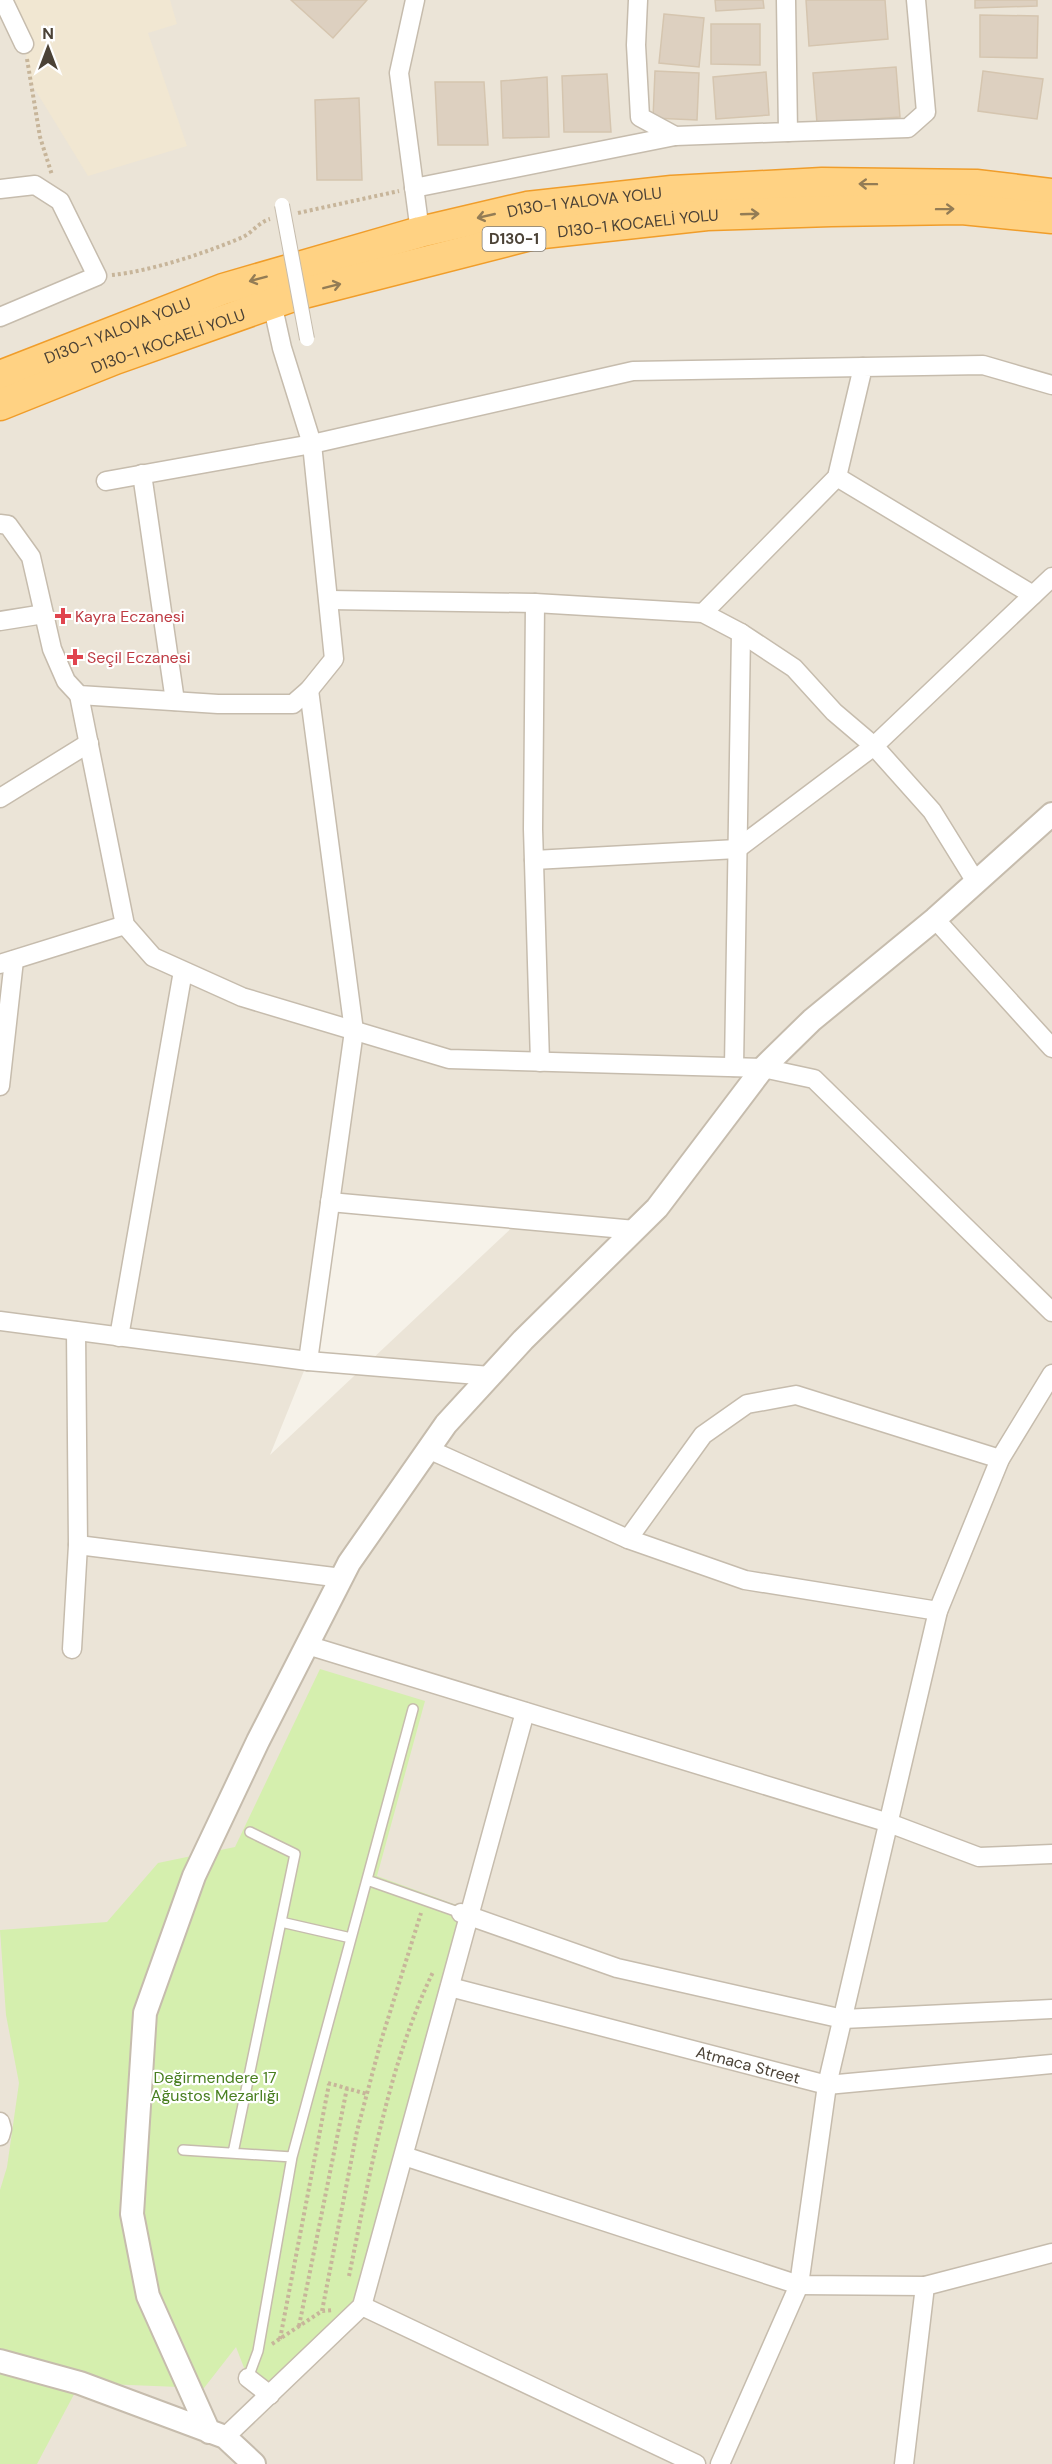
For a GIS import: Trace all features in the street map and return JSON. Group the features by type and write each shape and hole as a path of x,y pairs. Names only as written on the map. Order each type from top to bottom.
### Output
{"highway":[{"name":"D130-1 YALOVA YOLU","path":"0,376 107,348 223,289 374,248 420,232 527,207 672,191 822,183 976,185 1052,194"},
{"name":"D130-1 KOCAELİ YOLU","path":"0,405 107,348 523,237 557,231 707,215 962,209 1052,218"},
{"path":"0,357 107,348"},
{"path":"0,417 107,348"}],"street":[{"path":"3,0 24,44"},
{"path":"415,0 399,73 420,232"},
{"path":"638,0 636,45 640,117 675,136"},
{"path":"786,0 788,132"},
{"path":"414,188 675,136 908,128 926,112 916,0"},
{"path":"0,189 35,185 60,201 97,276 0,317"},
{"path":"288,210 307,339"},
{"path":"80,695 175,701 293,704 309,690 334,659 312,444 282,348 272,303"},
{"path":"106,481 312,444 633,372 983,364 1052,385"},
{"path":"703,613 837,477 863,367"},
{"path":"142,474 175,701"},
{"path":"837,477 1033,595"},
{"path":"0,524 8,525 31,557 52,649 66,681 80,695 126,925 153,957 242,997 449,1059 763,1068 814,1079 1052,1312"},
{"path":"534,860 737,849 874,746 1052,577"},
{"path":"329,600 535,603 703,613 741,633 794,668 834,712 874,746 932,811 976,882"},
{"path":"535,603 534,860 540,1062"},
{"path":"0,621 44,614"},
{"path":"734,1067 741,633"},
{"path":"308,1362 354,1031 309,690"},
{"path":"0,798 89,743"},
{"path":"217,2435 148,2296 132,2214 145,2013 194,1876 258,1741 307,1645 342,1578 428,1449 523,1340 657,1208 763,1068 812,1020 935,919 1052,814"},
{"path":"935,919 1052,1048"},
{"path":"0,1086 7,962 126,925"},
{"path":"119,1337 183,971"},
{"path":"330,1202 634,1230"},
{"path":"0,1321 308,1362 490,1376"},
{"path":"72,1649 78,1545 76,1331"},
{"path":"720,2464 799,2285 827,2085 939,1611 1000,1459 1052,1374"},
{"path":"628,1539 703,1435 747,1404 796,1395 1000,1459"},
{"path":"428,1449 628,1539 745,1580 939,1611"},
{"path":"78,1545 342,1578"},
{"path":"307,1645 889,1823 979,1857 1052,1854"},
{"path":"217,2435 270,2395 362,2306 450,1987 465,1915 525,1712"},
{"path":"465,1915 617,1968 843,2019 1052,2009"},
{"name":"Atmaca Street","path":"450,1987 827,2085 1052,2064"},
{"path":"0,2122 2,2129 0,2136"},
{"path":"404,2156 799,2285 925,2286 1052,2253"},
{"path":"904,2464 925,2286"},
{"path":"362,2306 696,2464"},
{"path":"0,2361 80,2384 217,2435 254,2464"},
{"path":"248,2378 270,2395"}],"lane":[{"path":"248,2378 258,2351 292,2157 413,1709"},
{"path":"233,2153 295,1854 250,1832"},
{"path":"367,1880 465,1915"},
{"path":"281,1922 351,1938"},
{"path":"183,2150 292,2157"}],"path":[{"path":"24,44 40,137 60,201"},
{"path":"288,210 414,188"},
{"path":"97,276 137,272 245,236 264,221 274,219"},
{"path":"322,2311 367,2094 425,1900"},
{"path":"349,2279 387,2104 416,2008"},
{"path":"313,2080 367,2094"},
{"path":"279,2340 329,2084"},
{"path":"299,2327 347,2088"},
{"path":"258,2351 279,2340 322,2311 342,2309"}],"shaded area":[{"path":"0,0 1052,0 1052,194 527,207 0,376"},
{"path":"3,0 170,0 177,24 148,33 187,146 88,176 31,83 24,44"},
{"path":"1052,218 1052,2464 0,2464 0,405 534,234","holes":["330,1202 520,1220 270,1455 308,1361"]}],"green space":[{"name":"Değirmendere 17 Ağustos Mezarlığı","path":"320,1669 425,1701 377,1876 470,1910 356,2303 269,2387 248,2378 236,2347 204,2388 80,2383 37,2464 0,2464 0,2190 7,2167 19,2083 6,2015 0,1930 107,1922 158,1863 235,1847"}],"building":[{"path":"291,0 367,0 333,38"},
{"path":"715,0 763,0 764,8 716,11"},
{"path":"806,0 885,0 888,39 809,46"},
{"path":"975,0 1037,0 1037,6 975,8"},
{"path":"664,14 704,18 699,67 659,63"},
{"path":"980,15 1038,16 1037,58 980,57"},
{"path":"711,24 760,24 760,65 711,64"},
{"path":"896,67 900,117 817,123 813,73"},
{"path":"655,71 699,73 697,120 653,118"},
{"path":"983,71 1043,79 1037,119 978,111"},
{"path":"766,72 769,115 716,119 713,77"},
{"path":"607,74 611,132 564,132 562,76"},
{"path":"547,77 549,137 503,138 501,81"},
{"path":"435,82 484,82 488,145 438,145"},
{"path":"359,98 362,180 317,180 315,100"}],"place":[{"name":"Kayra Eczanesi","path":"63,616"},
{"name":"Seçil Eczanesi","path":"75,657"}]}
